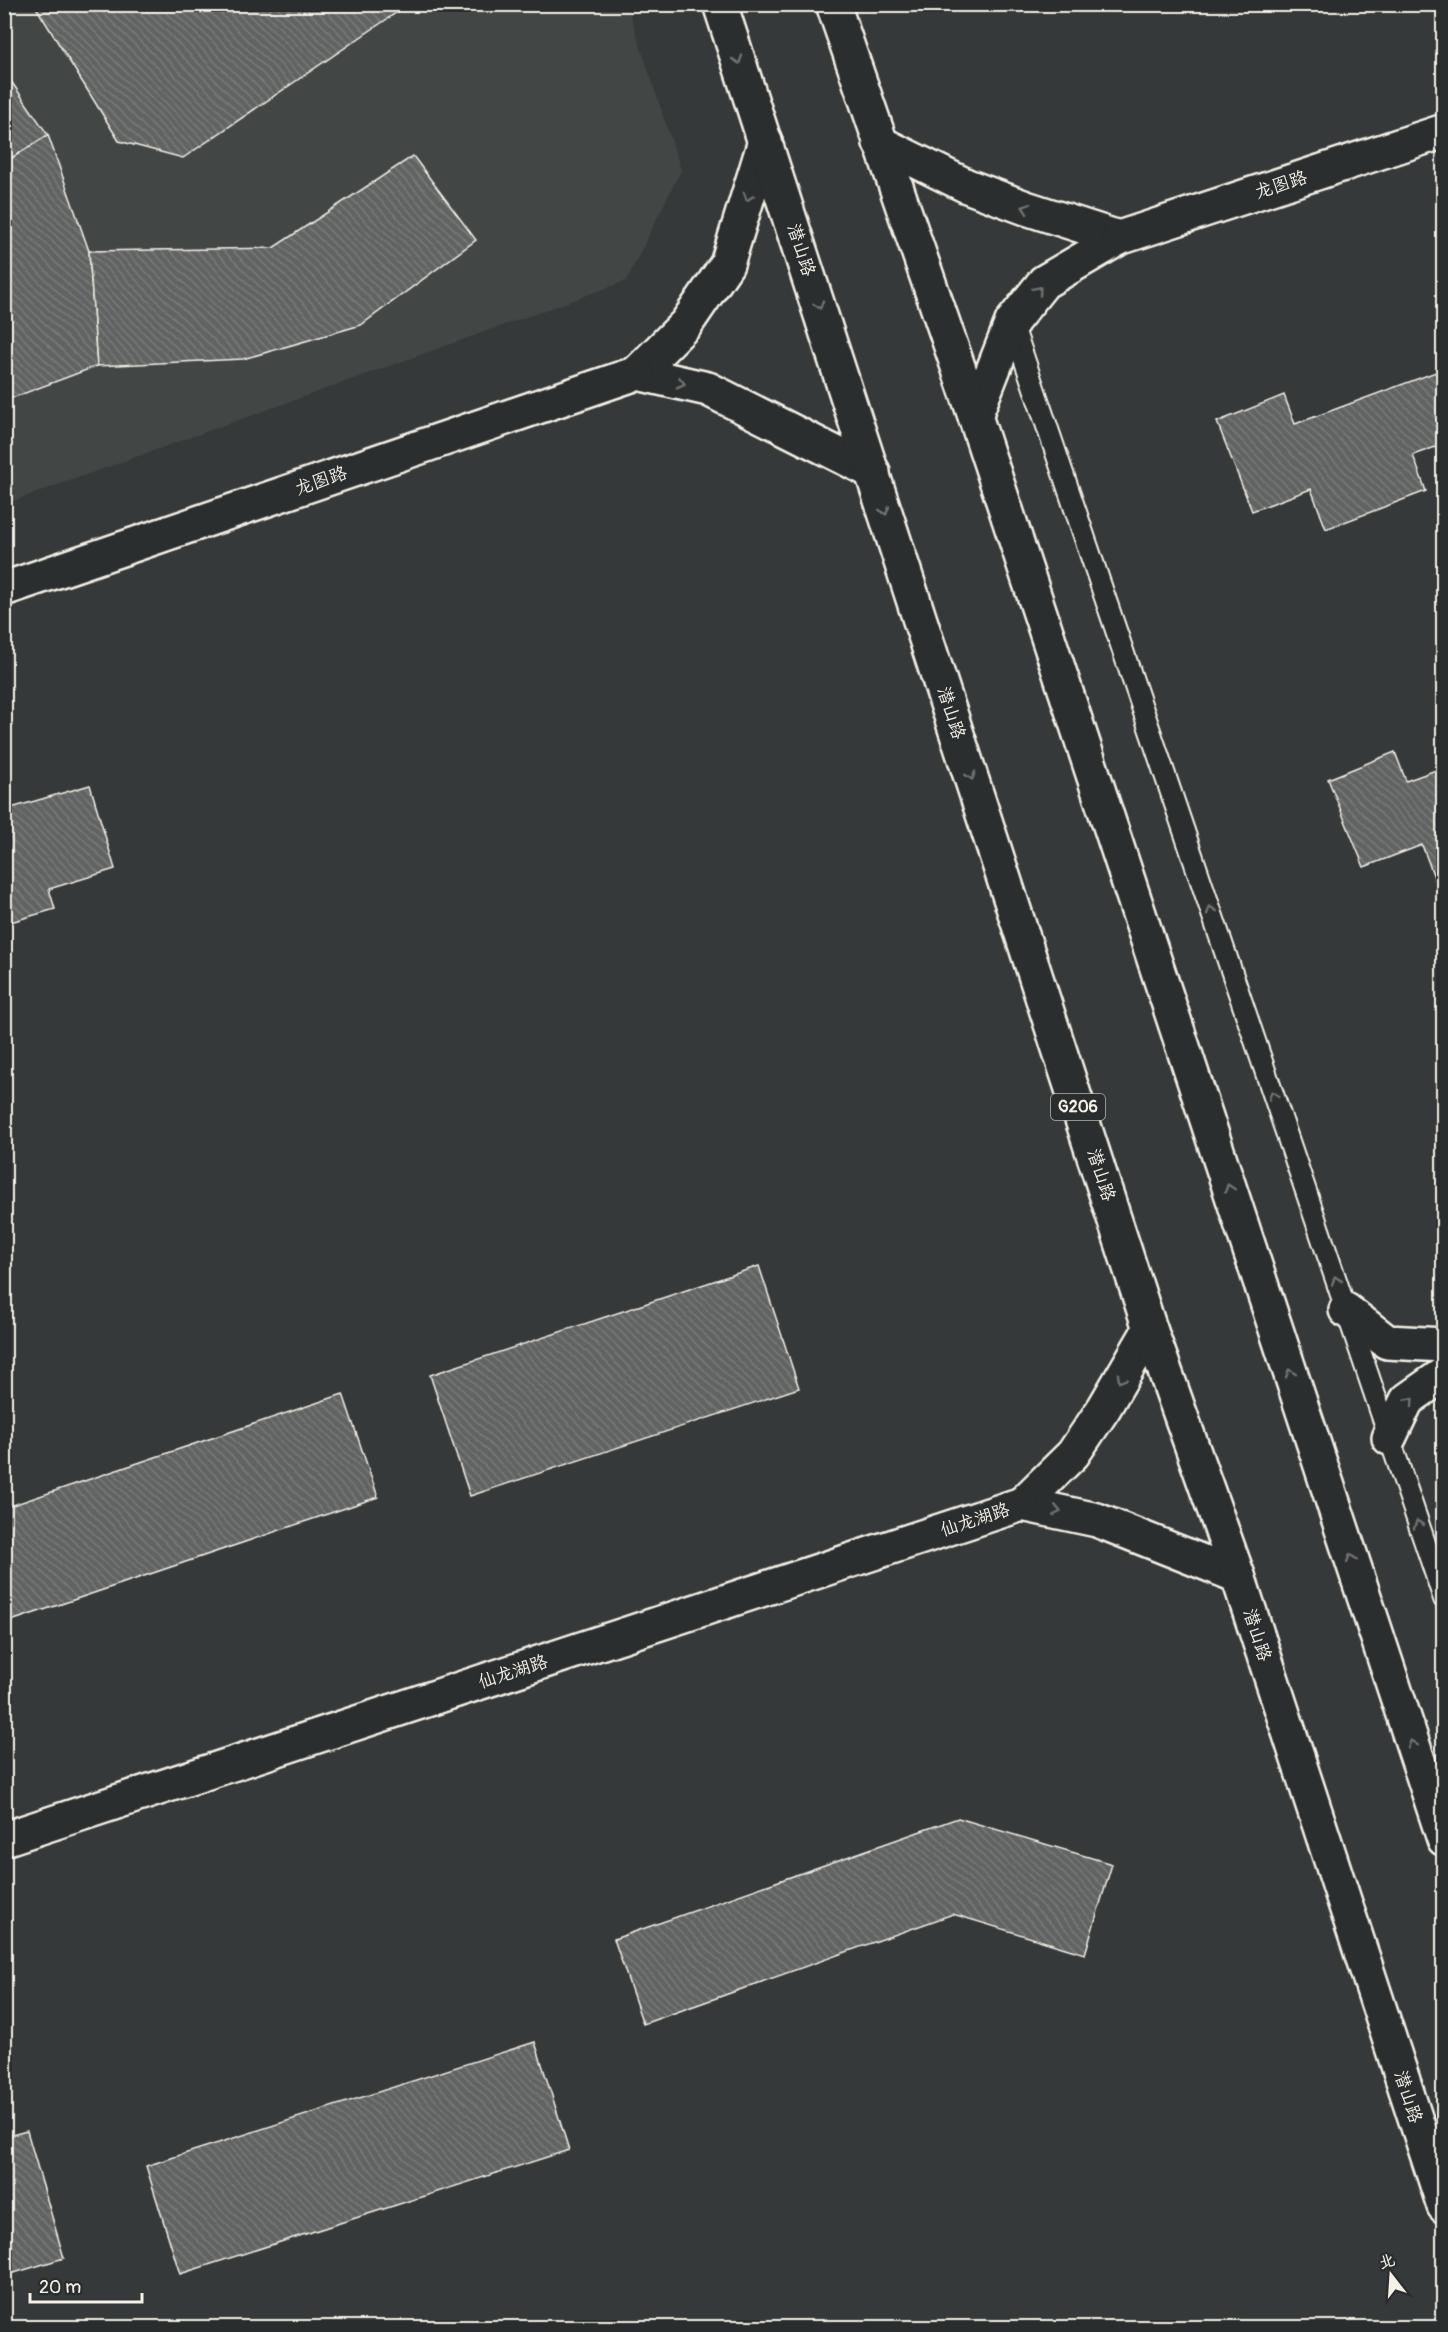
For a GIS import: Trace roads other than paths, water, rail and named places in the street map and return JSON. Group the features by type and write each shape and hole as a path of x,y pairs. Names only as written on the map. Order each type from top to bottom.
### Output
{"main road":[{"name":"潜山路","path":"720,4 1150,1329 1238,1576 1443,2206"},
{"path":"833,4 975,416 1434,1789 1443,1839"},
{"name":"龙图路","path":"975,416 1012,322 1044,282 1119,238 1443,131"},
{"path":"637,373 686,324 727,264 765,141"},
{"path":"880,143 967,186 1119,238"},
{"path":"637,373 708,389 873,472"},
{"name":"龙图路","path":"4,589 637,373"},
{"path":"1346,1310 1388,1342 1443,1345"},
{"path":"1023,1504 1073,1454 1104,1408 1150,1329"},
{"path":"1389,1438 1407,1400 1443,1374"},
{"path":"1023,1504 1097,1520 1238,1576"},
{"name":"仙龙湖路","path":"4,1839 1023,1504"}],"lane":[{"path":"1012,322 1443,1599"}]}
